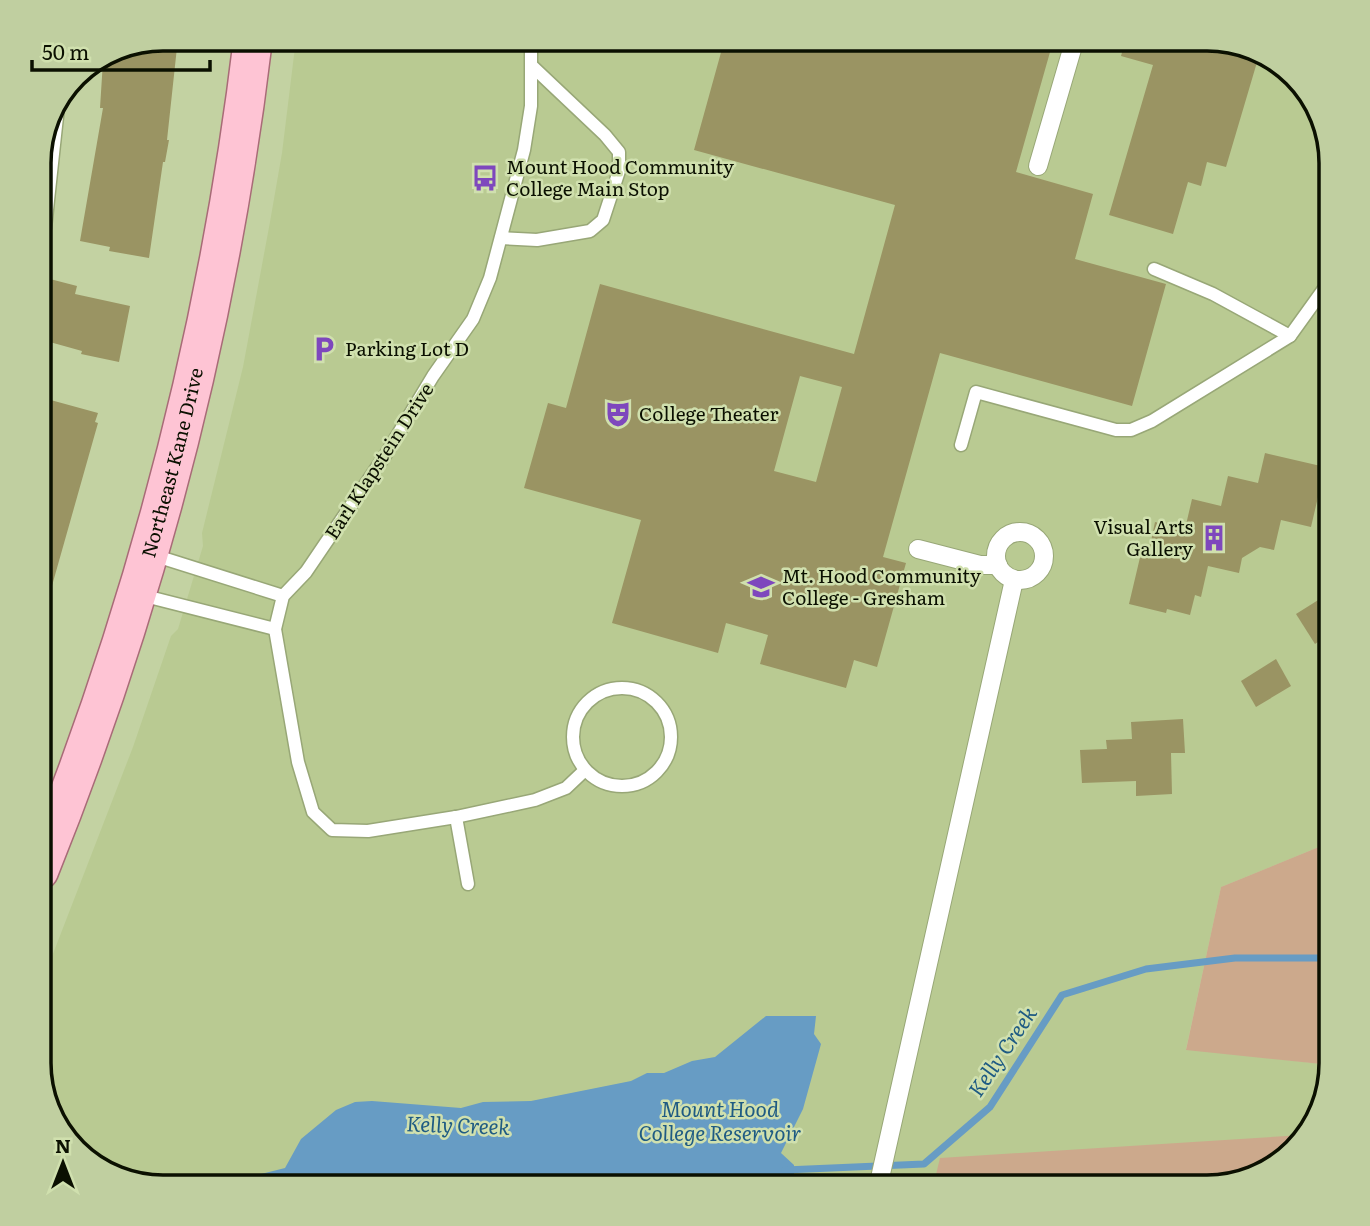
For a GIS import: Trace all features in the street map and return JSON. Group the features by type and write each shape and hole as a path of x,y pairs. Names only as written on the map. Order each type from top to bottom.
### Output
{"main road":[{"name":"Northeast Kane Drive","path":"51,841 74,783 138,594 191,400 211,309 240,141 251,51"}],"street":[{"path":"1038,166 1071,51"},
{"path":"1025,533 1040,543 1044,554 1040,569 1034,576 1025,580 1014,580 1003,573 998,565 996,552 1008,536 1025,533"},
{"path":"918,549 980,565 998,565"},
{"path":"881,1175 1014,580"}],"lane":[{"name":"Earl Klapstein Drive","path":"531,51 531,106 524,150 490,278 473,319 306,572 283,596 275,629 298,762 313,812 332,830 368,831 456,817 535,800 566,788 585,770"},
{"path":"501,238 537,240 590,231 603,220 619,171 619,152 605,135 532,66"},
{"path":"51,172 55,133"},
{"path":"1154,269 1213,294 1290,336"},
{"path":"961,445 976,392 1116,430 1131,430 1152,421 1290,336 1319,296"},
{"path":"150,554 283,596"},
{"path":"138,594 275,629"},
{"path":"625,688 643,693 659,704 669,721 672,740 667,758 655,774 638,784 620,787 601,782 585,770 575,754 572,735 577,716 589,700 606,691 625,688"},
{"path":"456,817 468,884"}],"shaded area":[{"name":"Mt. Hood Community College - Gresham","path":"295,51 1207,51 1250,59 1286,84 1308,113 1319,156 1319,847 1221,887 1186,1049 1319,1064 1311,1106 1286,1142 1250,1167 1207,1175 163,1175 120,1167 98,1154 98,1128 72,1128 62,1113 55,1092 51,1070 51,959 133,747 171,636 178,629 203,546 202,533 243,367 270,222"},
{"path":"1319,847 1319,1064 1186,1050 1221,887"},
{"path":"1291,1136 1269,1156 1250,1167 1207,1175 936,1175 940,1158"}],"water":[{"name":"Mount Hood College Reservoir","path":"766,1016 816,1016 814,1034 821,1044 803,1109 781,1153 794,1165 794,1175 257,1175 285,1168 301,1139 336,1110 355,1102 461,1108 483,1102 531,1101 631,1081 647,1073 664,1073 692,1061 715,1057"}],"building":[{"path":"177,51 169,140 163,162 149,258 109,251 110,247 80,241 103,108 100,108 102,69 127,57 149,52"},
{"path":"721,51 1050,51 1016,172 1093,194 1075,259 1166,284 1132,406 940,353 883,557 906,563 877,667 854,660 846,688 760,664 768,635 726,623 718,653 612,623 641,520 524,488 548,403 566,408 600,284 854,354 895,205 694,150","holes":["800,376 842,387 816,482 774,471"]},
{"path":"1122,51 1207,51 1229,53 1257,63 1226,167 1207,162 1201,186 1188,182 1173,234 1109,215 1153,65 1121,56"},
{"path":"51,279 77,286 75,294 130,306 119,362 81,354 82,351 51,342"},
{"path":"51,400 98,413 95,422 98,423 51,589"},
{"name":"Visual Arts Gallery","path":"1265,453 1319,466 1319,493 1311,527 1281,520 1274,550 1260,547 1242,558 1239,573 1208,566 1201,597 1195,595 1190,615 1167,609 1166,613 1129,604 1142,549 1149,551 1155,522 1185,529 1192,499 1221,506 1228,476 1258,483"},
{"path":"1319,600 1319,641 1315,644 1296,614"},
{"path":"1276,659 1291,686 1256,707 1241,681"},
{"path":"1183,719 1185,753 1171,753 1172,794 1136,796 1136,781 1082,783 1080,750 1107,749 1106,740 1132,739 1131,722"}],"waterway":[{"name":"Kelly Creek","path":"785,1170 924,1164 990,1107 1062,995 1146,969 1235,958 1319,958"}],"place":[{"name":"Mount Hood Community College Main Stop","path":"485,178"},
{"name":"Parking Lot D","path":"324,349"},
{"name":"College Theater","path":"618,414"},
{"name":"Visual Arts Gallery","path":"1214,538"},
{"name":"Mt. Hood Community College - Gresham","path":"761,587"}]}
